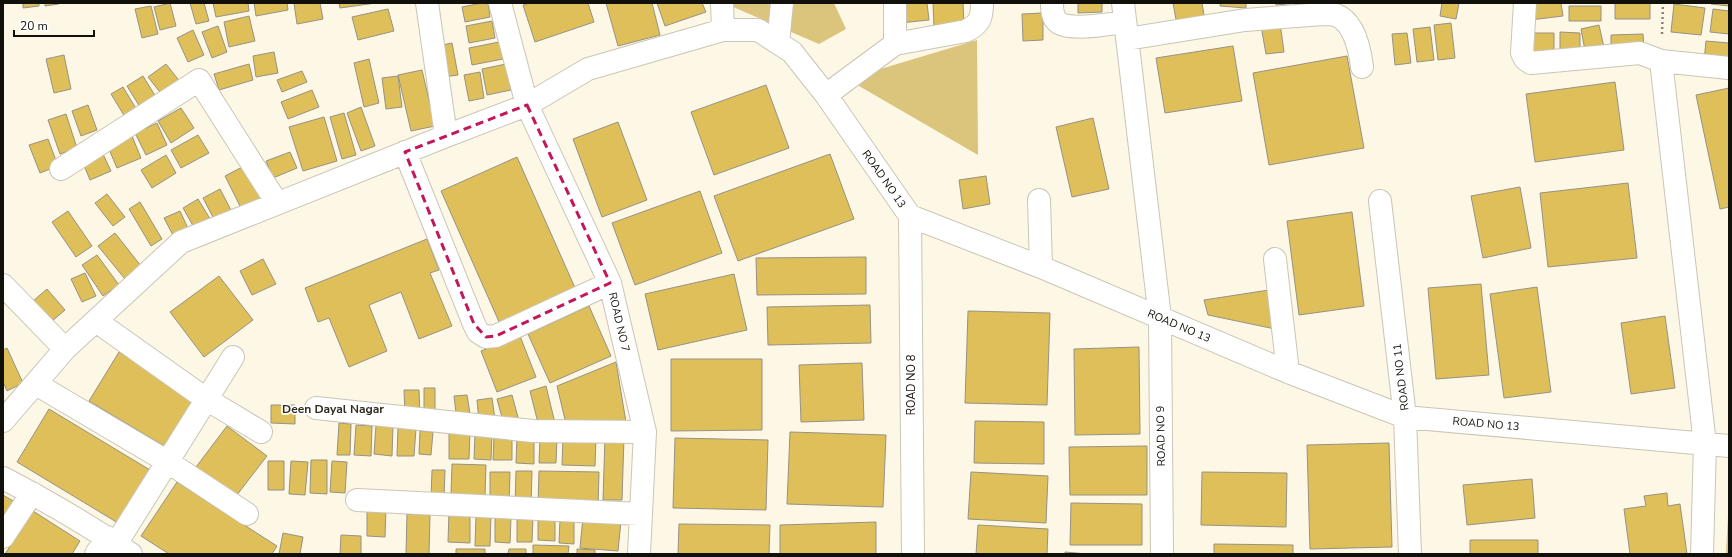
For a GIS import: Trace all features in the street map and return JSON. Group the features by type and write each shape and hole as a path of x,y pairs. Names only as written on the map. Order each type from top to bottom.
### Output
{"street":[{"path":"427,3 446,136"},
{"path":"722,3 723,30"},
{"path":"778,43 782,3"},
{"path":"895,3 895,44"},
{"path":"826,95 895,44 975,27 982,16 982,3"},
{"path":"1052,3 1052,13 1058,22 1070,27 1125,22 1245,20 1323,14 1336,15 1346,22 1360,50 1362,67"},
{"path":"1525,3 1522,53 1531,63 1640,53 1661,61 1729,68"},
{"name":"ROAD NO 7","path":"502,4 527,106 610,283 645,432 639,554"},
{"name":"ROAD NO 9","path":"1125,22 1160,318 1162,554"},
{"name":"ROAD NO 13","path":"3,421 66,349 181,242 405,152 527,106 588,69 723,30 758,30 792,52 826,95 910,216 1041,267 1288,372 1405,417 1729,446"},
{"path":"1661,61 1705,444 1702,554"},
{"path":"61,169 199,80 277,203"},
{"path":"405,152 478,332 486,337 496,336 610,283"},
{"path":"1039,200 1041,267"},
{"name":"ROAD NO 11","path":"1380,201 1405,417 1410,554"},
{"name":"ROAD NO 8","path":"910,216 913,554"},
{"path":"1275,259 1288,372"},
{"path":"3,285 66,349"},
{"path":"96,321 206,398 261,432"},
{"path":"3,478 32,493 113,547 233,357"},
{"path":"36,384 168,462 247,514"},
{"path":"316,408 533,431 645,432"},
{"path":"3,536 32,493"},
{"path":"357,500 640,514"}],"path":[{"path":"1661,61 1663,3"}],"highlighted area":[{"path":"527,105 610,283 496,336 486,337 474,324 405,152"}],"shaded area":[{"path":"733,3 834,3 846,29 819,44 733,7"},
{"path":"977,40 978,155 847,79"},
{"path":"1729,497 1729,554 1726,554"}],"building":[{"path":"23,3 39,3 39,6 23,8"},
{"path":"45,3 59,3 59,4 45,6"},
{"path":"170,3 176,26 160,30 154,7"},
{"path":"190,3 204,3 209,21 196,24"},
{"path":"213,3 248,3 249,11 216,17"},
{"path":"254,3 287,3 288,10 256,16"},
{"path":"294,3 320,3 323,19 297,24"},
{"path":"339,3 376,3 340,8"},
{"path":"488,3 490,17 465,22 462,7"},
{"path":"530,3 588,3 594,22 535,42 523,5"},
{"path":"606,3 652,3 660,35 618,46"},
{"path":"657,3 702,3 706,12 665,26"},
{"path":"898,3 927,3 929,20 900,23"},
{"path":"933,3 963,3 964,26 934,27"},
{"path":"1078,3 1102,3 1102,12 1078,13"},
{"path":"1173,3 1202,3 1205,21 1177,25"},
{"path":"1220,3 1246,3 1246,8 1220,6"},
{"path":"1275,3 1297,3 1276,5"},
{"path":"1442,3 1459,3 1456,19 1440,16"},
{"path":"1534,3 1561,3 1563,16 1530,20"},
{"path":"1615,3 1650,3 1650,19 1615,19"},
{"path":"1729,3 1729,6 1711,4"},
{"path":"1674,4 1705,8 1701,35 1671,32"},
{"path":"151,6 158,34 142,38 135,9"},
{"path":"1569,6 1601,6 1601,21 1569,21"},
{"path":"388,9 394,31 358,40 352,17"},
{"path":"1713,9 1729,11 1729,34 1710,32"},
{"path":"1043,13 1043,40 1023,41 1022,14"},
{"path":"249,16 255,41 229,47 224,22"},
{"path":"492,21 495,38 469,43 466,26"},
{"path":"1280,23 1284,52 1266,54 1261,26"},
{"path":"1451,23 1455,58 1438,60 1434,25"},
{"path":"1599,25 1605,52 1586,56 1581,29"},
{"path":"218,26 227,52 212,58 202,32"},
{"path":"1430,27 1434,60 1417,62 1413,29"},
{"path":"193,30 204,55 188,62 177,38"},
{"path":"1560,32 1580,33 1580,56 1560,56"},
{"path":"1407,33 1411,63 1395,65 1392,34"},
{"path":"1532,33 1554,33 1554,57 1532,57"},
{"path":"1643,34 1644,48 1611,49 1611,35"},
{"path":"1706,41 1729,43 1729,64 1704,61"},
{"path":"499,42 503,59 472,65 469,48"},
{"path":"452,43 458,75 444,77 438,46"},
{"path":"1233,46 1242,101 1165,113 1156,58"},
{"path":"274,52 278,73 256,77 253,56"},
{"path":"64,55 71,89 54,93 46,59"},
{"path":"1347,56 1364,148 1269,165 1253,73"},
{"path":"369,59 379,103 364,107 354,63"},
{"path":"166,64 181,83 163,96 148,77"},
{"path":"249,64 253,80 219,90 214,74"},
{"path":"506,64 511,90 487,95 482,69"},
{"path":"422,70 435,126 411,131 398,75"},
{"path":"302,71 307,82 282,92 277,80"},
{"path":"480,72 484,98 469,101 464,75"},
{"path":"143,76 159,102 143,112 127,86"},
{"path":"398,76 402,107 386,109 382,78"},
{"path":"1615,82 1624,150 1535,162 1526,94"},
{"path":"766,85 789,148 714,175 691,112"},
{"path":"123,87 140,115 128,122 111,94"},
{"path":"1729,88 1729,207 1720,209 1696,95"},
{"path":"312,90 319,107 288,119 281,102"},
{"path":"88,105 97,130 81,136 72,111"},
{"path":"361,107 375,146 361,151 347,113"},
{"path":"181,108 194,128 171,143 158,121"},
{"path":"344,113 356,155 342,159 330,117"},
{"path":"66,114 77,148 60,154 48,120"},
{"path":"324,117 337,161 303,171 289,127"},
{"path":"1093,118 1109,189 1072,197 1056,127"},
{"path":"618,122 647,200 602,217 573,139"},
{"path":"157,123 167,145 146,155 135,133"},
{"path":"198,135 209,153 181,168 171,150"},
{"path":"132,136 141,158 117,168 108,147"},
{"path":"48,139 58,166 40,173 29,145"},
{"path":"101,150 111,171 90,180 81,158"},
{"path":"290,152 297,168 273,178 266,161"},
{"path":"830,154 854,219 738,261 714,196"},
{"path":"166,155 176,173 152,188 141,170"},
{"path":"517,157 576,290 500,324 441,191"},
{"path":"246,165 262,197 241,208 225,176"},
{"path":"986,176 990,204 963,209 959,180"},
{"path":"1628,183 1637,258 1548,267 1540,193"},
{"path":"1520,187 1531,248 1483,258 1471,196"},
{"path":"220,189 233,214 216,223 203,198"},
{"path":"700,191 722,253 635,285 612,223"},
{"path":"107,194 125,217 113,226 95,203"},
{"path":"198,199 212,222 196,231 183,208"},
{"path":"140,202 162,239 151,246 129,209"},
{"path":"68,211 92,246 76,257 52,222"},
{"path":"180,211 191,235 176,241 164,218"},
{"path":"1352,212 1364,306 1299,315 1287,221"},
{"path":"115,233 141,266 125,279 98,246"},
{"path":"427,239 439,270 430,273 452,326 419,339 401,292 369,305 387,351 349,367 329,318 318,322 305,288"},
{"path":"97,255 119,285 103,296 82,265"},
{"path":"866,257 866,294 757,295 756,258"},
{"path":"263,259 276,284 252,295 240,271"},
{"path":"85,273 96,296 82,302 71,279"},
{"path":"734,274 747,330 658,350 645,294"},
{"path":"219,276 253,320 204,357 170,312"},
{"path":"1481,284 1489,375 1436,379 1428,288"},
{"path":"1537,287 1551,392 1504,398 1490,294"},
{"path":"47,289 65,310 51,322 33,301"},
{"path":"1269,290 1275,329 1208,315 1204,300"},
{"path":"870,305 871,343 768,345 767,307"},
{"path":"589,306 611,356 550,383 528,334"},
{"path":"968,311 1050,313 1047,405 965,403"},
{"path":"1665,316 1675,388 1631,394 1621,323"},
{"path":"520,336 536,377 497,392 481,351"},
{"path":"1139,347 1140,434 1075,435 1074,349"},
{"path":"7,348 23,383 7,391 3,382 3,350"},
{"path":"119,352 198,400 169,449 89,401"},
{"path":"671,359 762,359 762,430 671,431"},
{"path":"616,362 626,422 567,428 557,386"},
{"path":"862,363 864,420 801,422 799,365"},
{"path":"546,386 555,423 539,427 530,391"},
{"path":"424,388 435,388 435,416 424,416"},
{"path":"404,390 419,390 420,415 405,415"},
{"path":"467,395 471,420 457,421 454,396"},
{"path":"512,395 519,421 504,425 497,399"},
{"path":"492,398 495,419 479,422 477,400"},
{"path":"271,405 295,405 295,424 271,423"},
{"path":"49,409 155,473 123,526 17,462"},
{"path":"975,421 1044,422 1044,464 974,463"},
{"path":"339,423 351,424 350,455 337,455"},
{"path":"356,425 372,426 371,456 354,455"},
{"path":"376,425 393,426 392,456 374,454"},
{"path":"227,426 267,456 233,500 193,471"},
{"path":"398,428 416,429 414,456 397,456"},
{"path":"420,431 433,432 431,455 419,454"},
{"path":"449,432 470,433 469,459 449,459"},
{"path":"790,432 886,435 883,507 787,504"},
{"path":"475,433 492,434 491,460 474,459"},
{"path":"517,435 534,436 534,464 516,463"},
{"path":"494,436 512,437 512,460 493,460"},
{"path":"605,436 624,437 622,500 603,500"},
{"path":"540,437 557,437 556,463 539,463"},
{"path":"563,438 596,438 595,466 562,465"},
{"path":"675,438 768,440 766,510 673,508"},
{"path":"1389,443 1392,547 1310,549 1307,445"},
{"path":"1147,446 1147,495 1070,495 1069,447"},
{"path":"311,460 327,460 327,494 310,493"},
{"path":"268,461 284,461 284,490 268,490"},
{"path":"291,461 308,462 305,495 289,494"},
{"path":"332,461 347,462 345,493 330,492"},
{"path":"452,464 486,465 485,496 451,495"},
{"path":"432,470 445,470 444,498 431,498"},
{"path":"516,471 532,471 531,506 515,506"},
{"path":"539,471 599,472 598,506 538,505"},
{"path":"490,472 510,472 509,505 490,505"},
{"path":"971,472 1048,476 1046,523 968,519"},
{"path":"1202,472 1287,473 1286,527 1201,525"},
{"path":"1532,479 1535,518 1467,525 1463,485"},
{"path":"177,482 277,546 272,554 169,554 141,536"},
{"path":"1667,493 1668,506 1680,504 1687,554 1630,554 1624,509 1646,506 1644,496"},
{"path":"3,495 15,502 3,521"},
{"path":"1071,503 1142,504 1142,545 1070,545"},
{"path":"367,504 386,505 385,537 367,536"},
{"path":"33,511 80,541 72,554 5,554"},
{"path":"449,512 470,512 470,543 448,542"},
{"path":"407,514 430,514 429,554 406,554"},
{"path":"476,516 491,516 490,546 475,546"},
{"path":"495,517 511,517 510,543 495,542"},
{"path":"517,517 533,517 532,542 517,542"},
{"path":"538,517 555,518 555,541 538,540"},
{"path":"583,517 621,521 618,551 580,548"},
{"path":"560,519 574,519 574,544 559,543"},
{"path":"876,522 876,554 780,554 780,525"},
{"path":"679,524 770,525 769,554 678,554"},
{"path":"978,525 1048,529 1047,554 976,554"},
{"path":"283,533 303,537 300,554 279,554"},
{"path":"341,535 361,536 361,554 340,554"},
{"path":"1470,540 1538,540 1538,554 1470,554"},
{"path":"1214,544 1293,545 1293,554 1214,554"},
{"path":"533,545 569,546 568,554 533,554"},
{"path":"456,549 485,549 485,554 456,554"},
{"path":"509,549 526,549 526,554 508,554"},
{"path":"577,549 595,550 595,554 577,554"},
{"path":"1065,552 1087,554 1065,554"}],"district":[{"name":"Deen Dayal Nagar","path":"333,409"}]}
